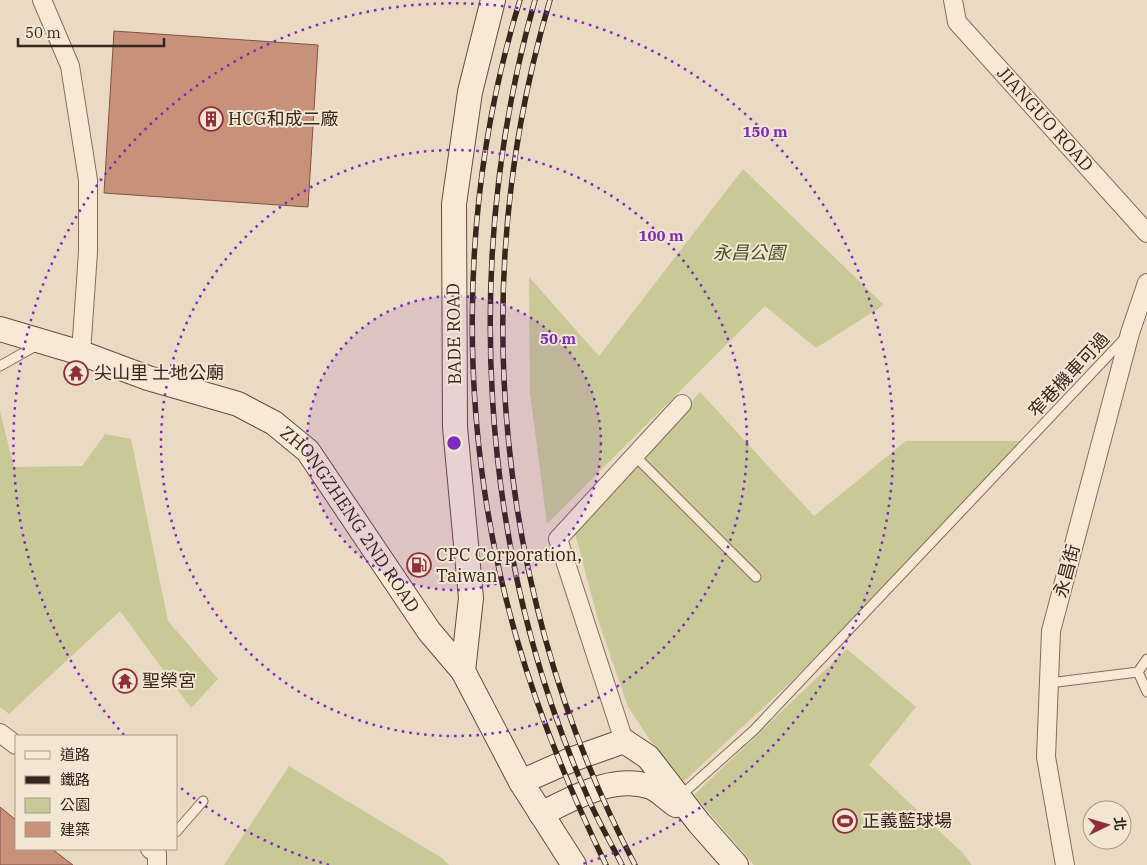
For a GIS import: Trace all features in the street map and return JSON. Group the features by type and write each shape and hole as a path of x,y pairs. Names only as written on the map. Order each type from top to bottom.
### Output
{"street":[{"path":"42,0 70,66 88,180 88,252 81,353"},
{"name":"BADE ROAD","path":"463,670 471,598 455,428 454,204 470,92 492,0"},
{"name":"JIANGUO ROAD","path":"953,0 957,22 1147,233"},
{"name":"永昌街","path":"1065,865 1046,757 1052,631 1130,333 1147,283"},
{"name":"ZHONGZHENG 2ND ROAD","path":"0,329 81,353 148,378 238,404 274,423 308,450 429,631 463,670 521,782 574,865"},
{"path":"682,404 636,457 558,539 624,741 648,757 699,823 736,865"},
{"path":"0,733 15,744"},
{"path":"521,782 573,759 624,741"},
{"path":"541,814 597,789 625,783 652,788 699,823"}],"lane":[{"name":"窄巷機車可過","path":"679,797 754,730 1130,333"},
{"path":"0,366 42,343"},
{"path":"636,457 756,577"},
{"path":"1049,683 1138,672 1147,659"},
{"path":"1138,672 1147,692"},
{"path":"178,830 203,801"}],"green space":[{"name":"永昌公園","path":"743,169 884,305 816,348 765,306 547,524 530,393 529,277 599,356"},
{"path":"700,392 814,516 906,441 1023,441 794,679 680,785 628,707 597,616 574,529"},
{"path":"0,411 14,467 82,466 105,434 131,439 168,621 218,679 191,708 120,611 9,714 0,707"},
{"path":"847,649 916,707 869,765 963,853 972,865 754,865 694,795"},
{"path":"289,766 442,858 449,865 224,865"}],"building":[{"name":"HCG和成二廠","path":"114,31 318,45 308,207 104,193"},
{"path":"0,807 15,819 15,850 53,850 73,865 0,865"}],"railway":[{"path":"520,0 499,77 484,157 475,237 472,318 475,398 483,479 497,558 525,666 556,753 606,865"},
{"path":"535,0 512,98 497,198 491,299 493,401 503,502 522,602 550,699 590,802 622,865"},
{"path":"550,0 524,109 508,219 503,330 508,441 525,551 551,658 588,764 635,865"}],"place":[{"name":"HCG和成二廠","path":"211,119"},
{"name":"尖山里 土地公廟","path":"76,373"},
{"name":"CPC Corporation, Taiwan","path":"419,565"},
{"name":"聖榮宮","path":"125,681"},
{"name":"正義藍球場","path":"845,821"}]}
